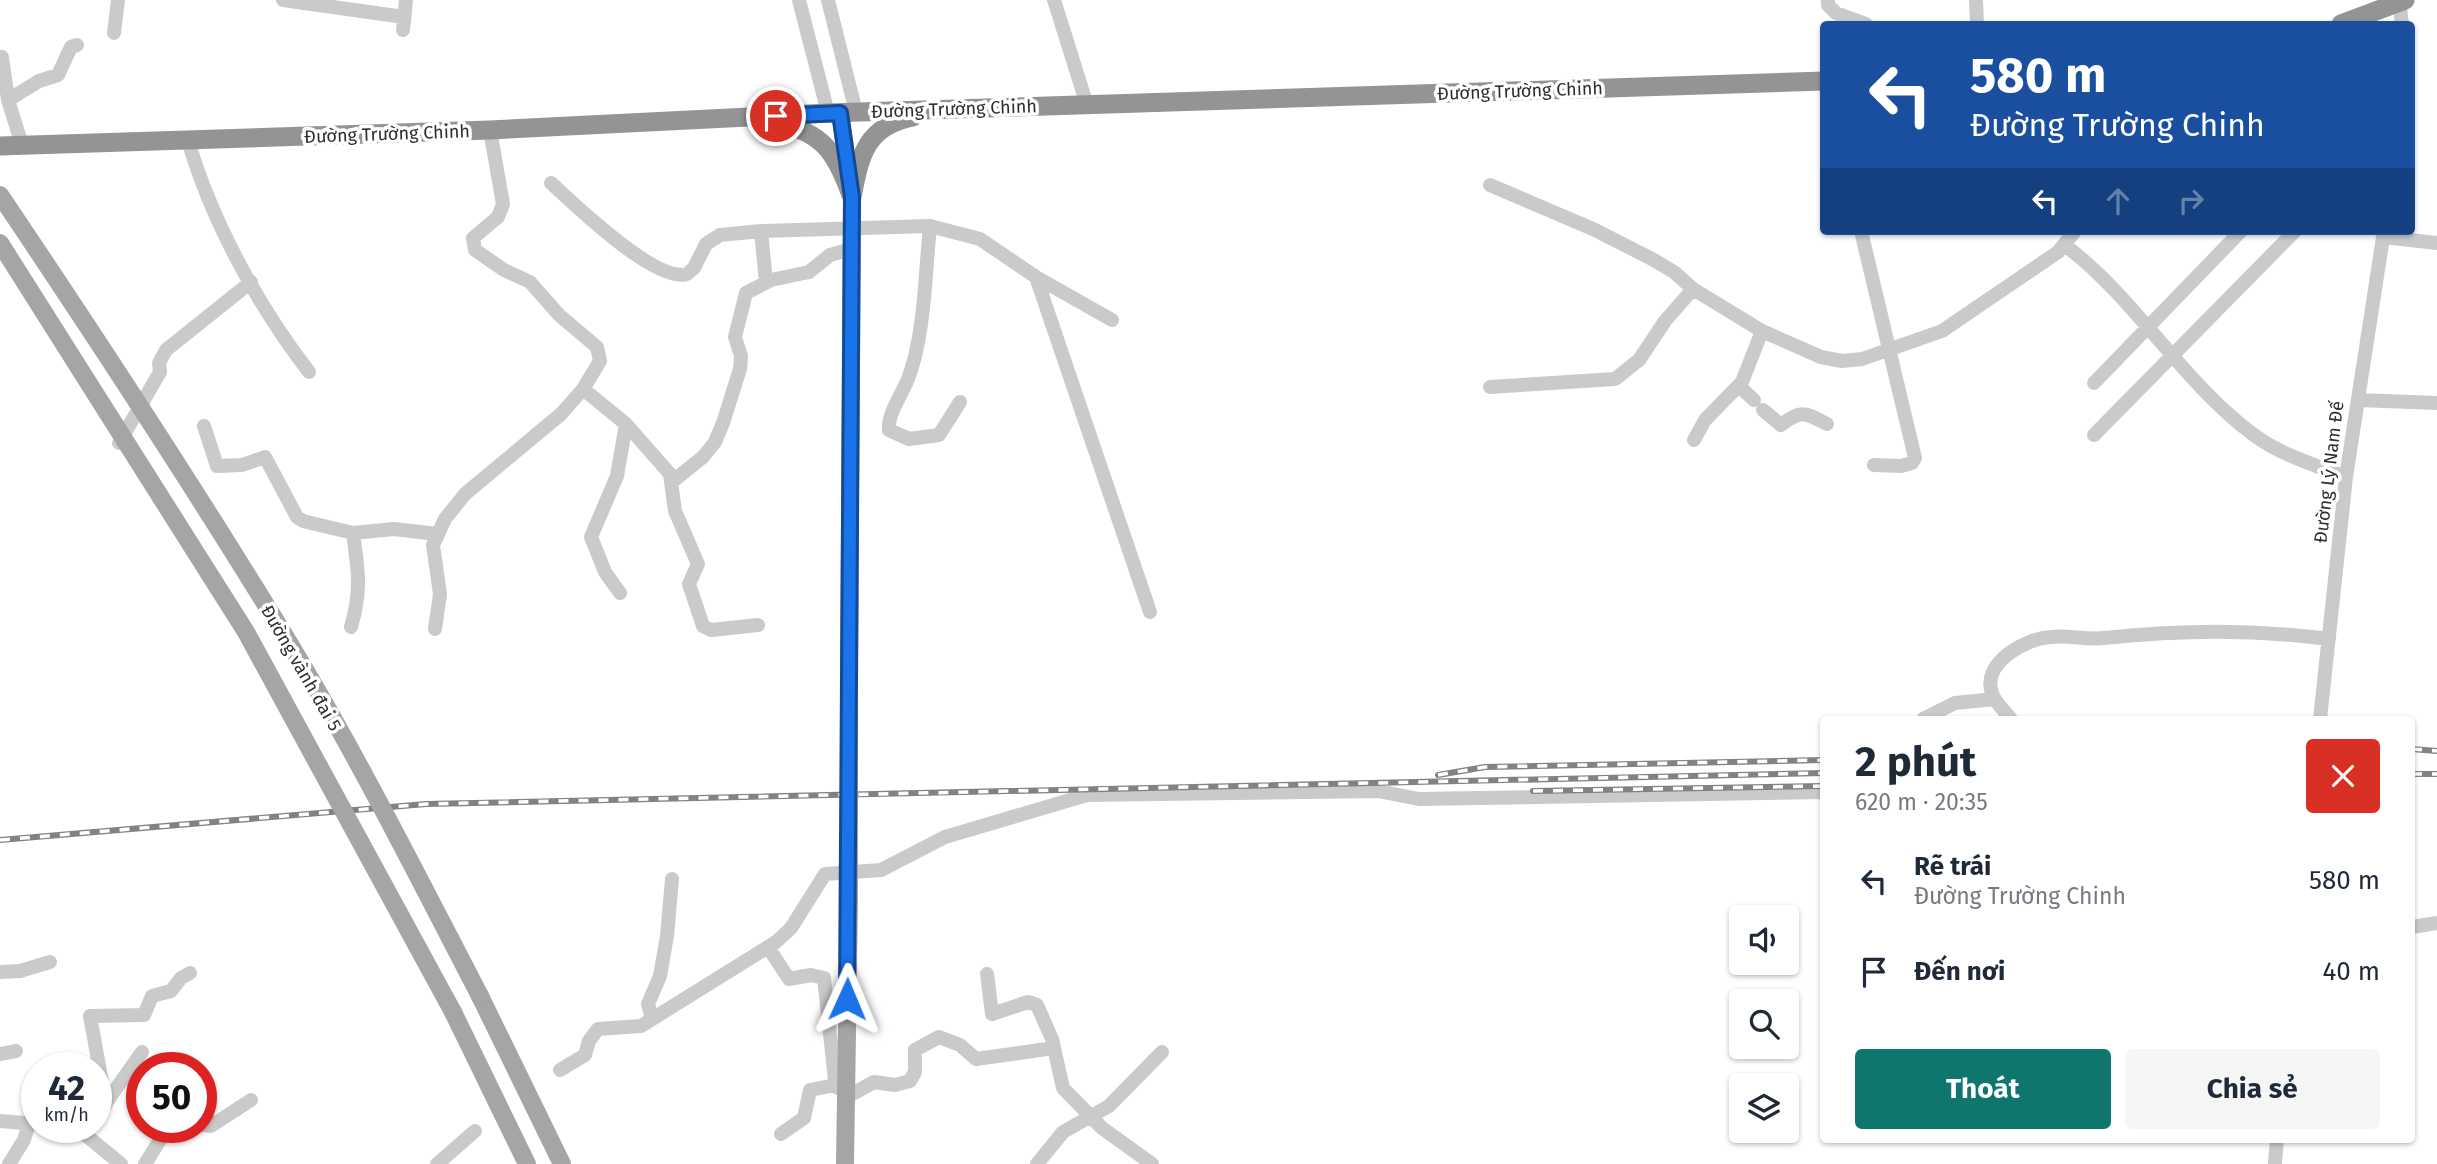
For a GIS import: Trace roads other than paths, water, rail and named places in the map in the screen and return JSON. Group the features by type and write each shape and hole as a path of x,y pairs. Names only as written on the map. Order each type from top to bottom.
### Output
{"highway":[{"path":"2349,21 2401,1"},
{"name":"Đường Trường Chinh","path":"0,146 490,130 842,112 1820,81"},
{"path":"852,197 860,160 866,146 879,131 903,119 950,110"},
{"path":"757,117 804,130 824,144 838,162 852,197"}],"main road":[{"path":"842,112 852,197 849,900 841,1090 845,1164"},
{"name":"Đường vành đai 5","path":"0,195 97,339 278,625 397,836 480,996 562,1164"},
{"name":"Đường vành đai 5","path":"0,243 246,632 453,1012 527,1164"}],"street":[{"path":"114,33 118,0"},
{"path":"283,0 404,24 406,0"},
{"path":"799,0 842,112"},
{"path":"828,0 842,112"},
{"path":"1054,0 1087,105"},
{"path":"1828,0 1828,5 1836,13 1858,21"},
{"path":"1976,0 1977,21"},
{"path":"2401,1 2402,21"},
{"path":"8,100 39,81 58,75 71,47 77,45"},
{"path":"2,57 8,100 22,145"},
{"path":"435,629 440,594 433,545 437,534 465,494 561,414 583,389 600,361 597,347 559,315 530,282 484,258 473,244 476,234 498,217 503,204 490,130"},
{"path":"188,140 199,179 251,282 275,327 309,372"},
{"path":"551,183 593,222 669,274 687,274 712,238 761,231 930,226 980,239 1036,277 1112,320"},
{"path":"1490,185 1593,229 1652,259 1674,272 1693,289 1762,331 1821,357 1842,361 1862,359 1942,331 2066,246 2073,235"},
{"path":"930,226 923,305 910,373 891,418 889,430 909,439 927,439 939,435 960,402"},
{"path":"761,231 766,282"},
{"path":"1862,235 1915,458 1912,463 1901,466 1874,465"},
{"path":"2094,383 2237,235"},
{"path":"2094,435 2291,235"},
{"name":"Đường Lý Nam Đế","path":"2320,716 2346,477 2384,235"},
{"path":"2390,235 2437,243"},
{"path":"2066,246 2112,285 2212,397 2257,437 2282,451 2346,477"},
{"path":"673,481 704,457 715,442 740,369 741,356 735,337 746,293 766,282 809,272 830,255 851,249"},
{"path":"1036,277 1150,611"},
{"path":"119,443 160,372 159,363 166,350 251,282"},
{"path":"1490,387 1615,379 1639,360 1665,321 1693,289"},
{"path":"1694,440 1705,420 1739,386 1762,331"},
{"path":"1739,386 1777,424 1796,414 1806,414 1827,424"},
{"path":"583,389 626,424 673,481 677,519 696,555 697,569 689,584 703,626 711,631 758,625"},
{"path":"2358,400 2437,403"},
{"path":"620,593 605,572 592,537 617,476 626,424"},
{"path":"204,426 217,466 242,465 265,457 297,517 308,523 354,533 394,529 437,534"},
{"path":"351,627 360,592 354,533"},
{"path":"2009,716 1996,699 1991,681 2001,661 2016,648 2050,636 2102,638 2196,629 2268,631 2329,639"},
{"path":"1929,716 1955,703 1996,699"},
{"path":"560,1070 585,1055 589,1041 598,1029 612,1026 636,1028 768,947 791,928 825,874 881,870 945,836 1087,796 1378,791 1419,799 1820,792"},
{"path":"652,1019 648,1004 660,976 672,879"},
{"path":"2415,927 2437,923"},
{"path":"768,947 789,979 811,975 824,978 841,1090"},
{"path":"0,972 20,971 50,962"},
{"path":"97,1052 90,1016 144,1015 152,996 171,991 180,978 190,973"},
{"path":"987,974 992,1014 1034,1002 1050,1031 1063,1088 1090,1116 1152,1164"},
{"path":"781,1134 804,1118 810,1090 841,1090 874,1082 895,1085 911,1080 915,1072 915,1050 939,1037 960,1045 976,1059 1054,1048"},
{"path":"0,1054 16,1051"},
{"path":"1037,1164 1063,1132 1109,1106 1162,1052"},
{"path":"112,1095 126,1075"},
{"path":"217,1122 251,1100"},
{"path":"0,1122 21,1123"},
{"path":"437,1164 475,1130"},
{"path":"9,1164 22,1143"},
{"path":"99,1143 121,1164"},
{"path":"145,1164 159,1143"},
{"path":"2274,1164 2277,1143"}],"railway":[{"path":"2415,749 2437,751"},
{"path":"1438,775 1485,767 1820,760"},
{"path":"0,840 426,804 1820,773"},
{"path":"2415,774 2437,774"},
{"path":"1533,791 1820,786"}]}
